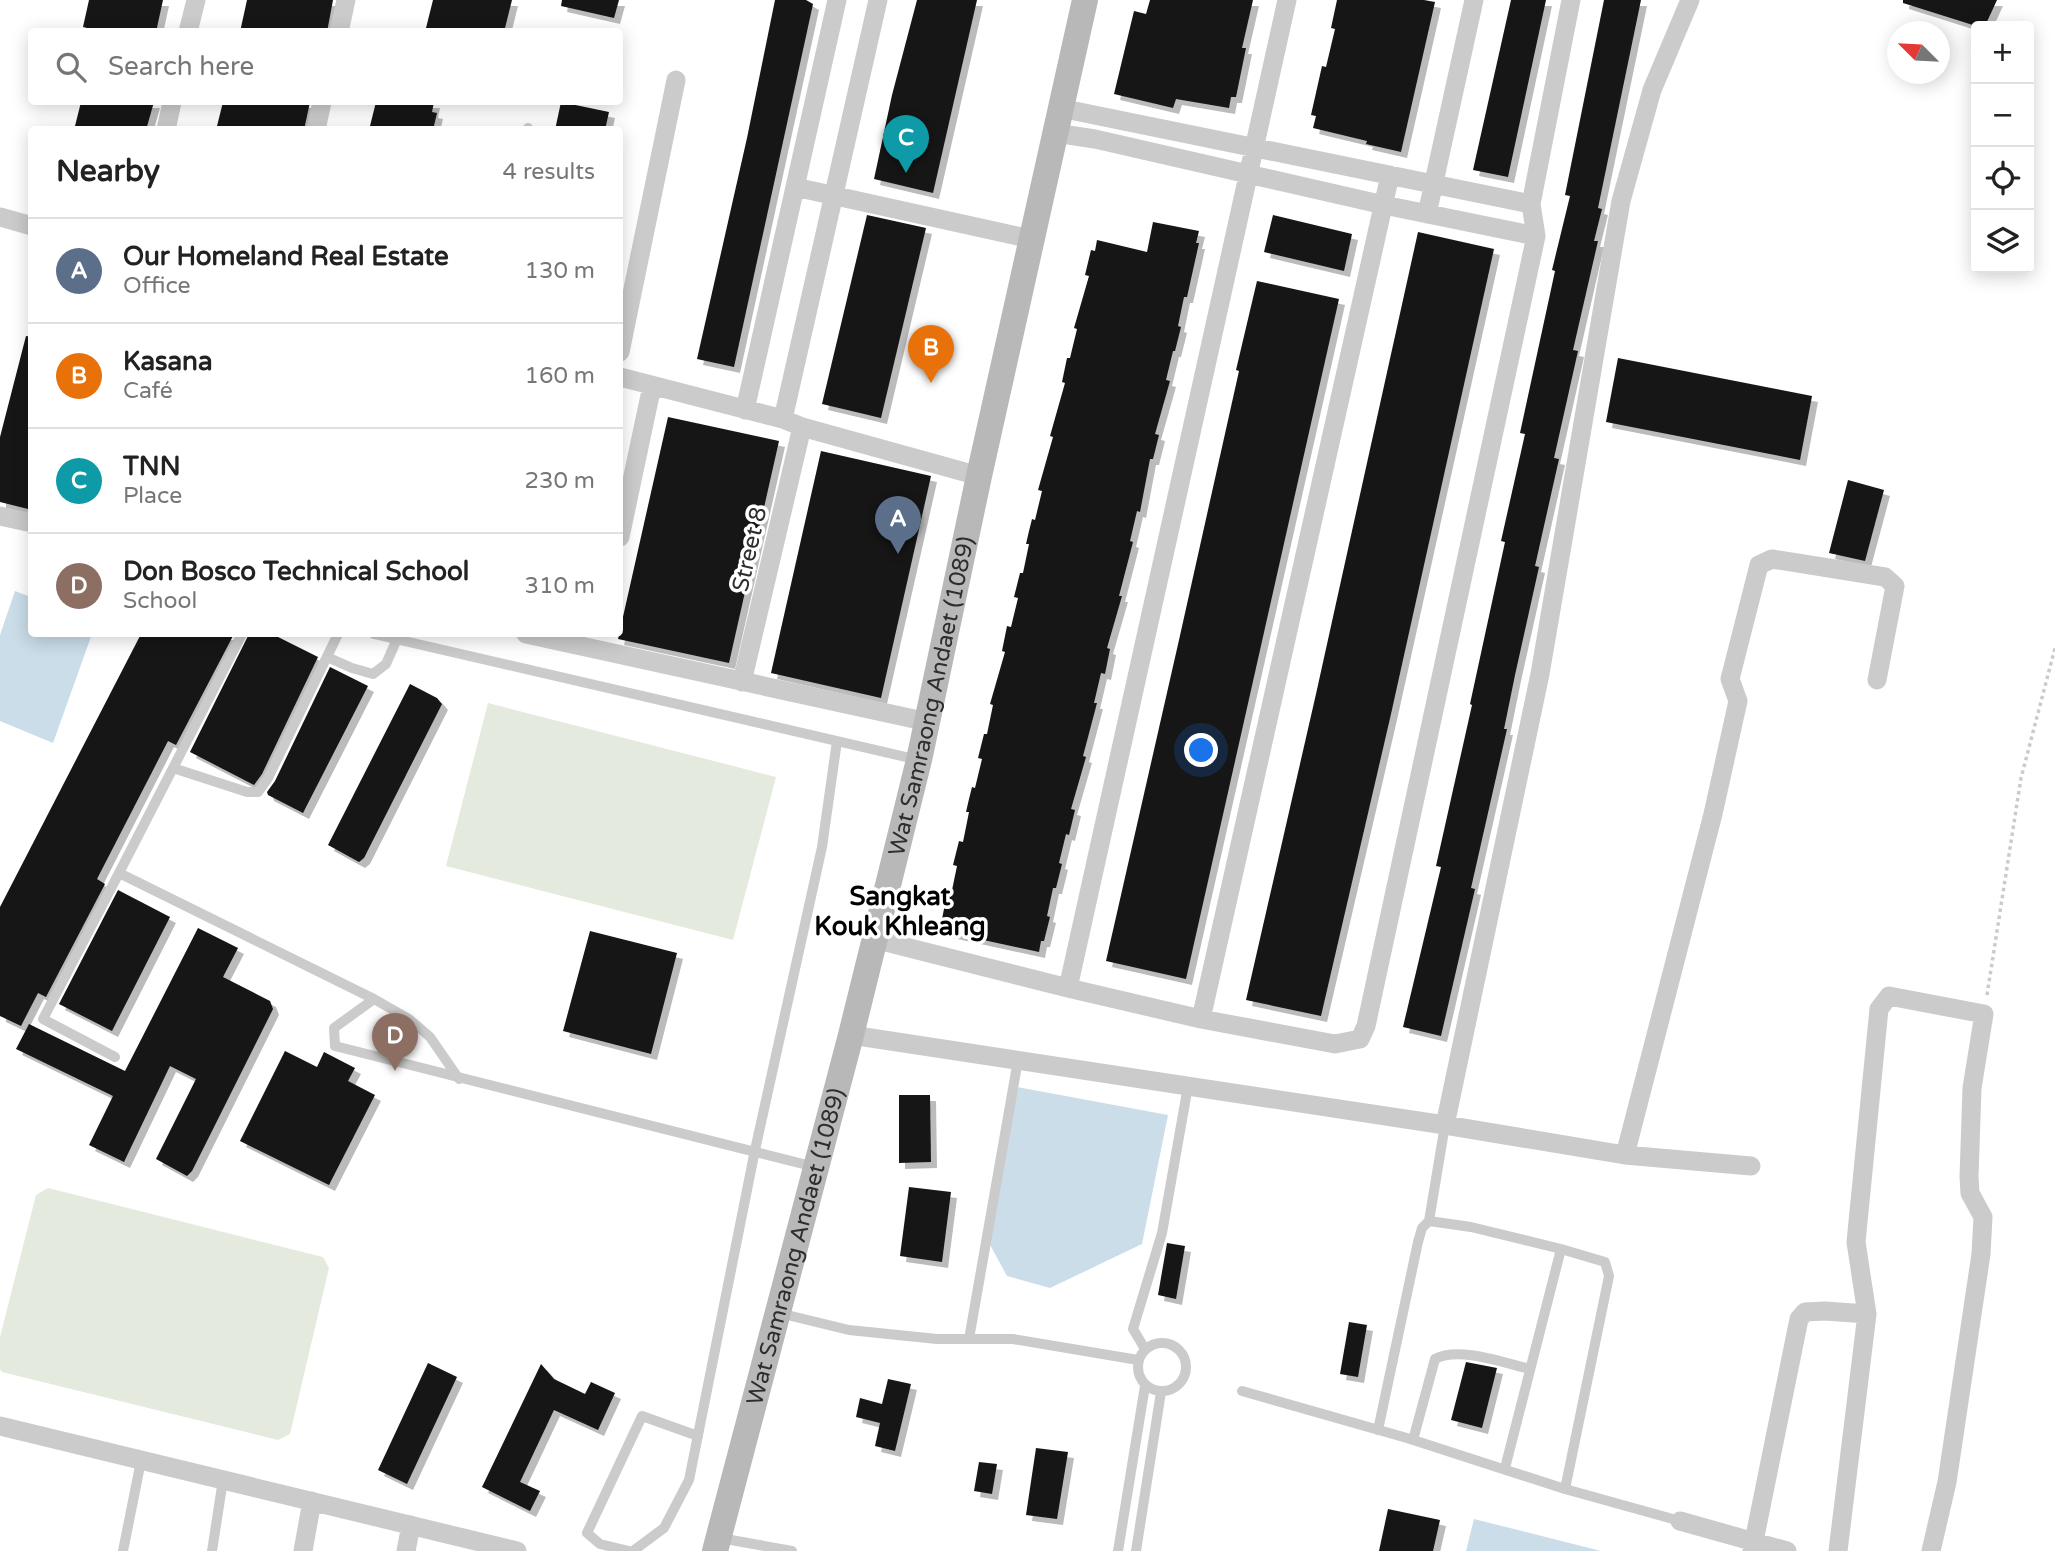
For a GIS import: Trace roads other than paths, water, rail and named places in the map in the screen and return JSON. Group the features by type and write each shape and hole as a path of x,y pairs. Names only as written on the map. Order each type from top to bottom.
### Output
{"main road":[{"name":"Wat Samraong Andaet (1089)","path":"717,1544 851,1034 919,760 1085,0"}],"street":[{"path":"189,28 195,0"},
{"path":"340,28 346,0"},
{"path":"745,410 837,0"},
{"path":"783,419 878,0"},
{"path":"1068,988 1287,0"},
{"path":"1427,214 1474,0"},
{"path":"874,939 1201,1019 1335,1044 1360,1040 1366,1026 1536,236 1531,204 1571,0"},
{"path":"1445,1125 1540,674 1621,201 1652,90 1690,0"},
{"path":"623,337 676,80"},
{"path":"167,126 171,105"},
{"path":"317,126 321,105"},
{"path":"1060,107 1531,204"},
{"path":"1055,133 1095,139 1384,205 1536,236"},
{"path":"1201,1019 1390,175"},
{"path":"795,187 1031,239"},
{"path":"0,217 28,225"},
{"path":"623,378 783,419 802,427 979,476"},
{"path":"623,523 652,386"},
{"name":"Street 8","path":"742,682 802,427"},
{"path":"0,516 28,522"},
{"path":"1625,1155 1733,726 1738,701 1730,679 1759,565 1772,559 1885,577 1895,586 1877,680"},
{"path":"556,637 597,641 742,682 928,722"},
{"path":"1838,1551 1867,1314 1856,1242 1879,1009 1889,996 1984,1014 1972,1088 1969,1177 1970,1193 1983,1217 1981,1254 1947,1482 1931,1551"},
{"path":"851,1034 1625,1155 1751,1166"},
{"path":"1752,1546 1799,1319 1805,1312 1867,1314"},
{"path":"0,1426 517,1551"},
{"path":"303,1551 312,1501"},
{"path":"1680,1521 1752,1546 1787,1551"},
{"path":"406,1551 411,1525"}],"lane":[{"path":"115,1057 43,1019 240,637"},
{"path":"173,768 247,792 258,792 268,778 337,637"},
{"path":"388,637 919,760"},
{"path":"327,657 373,674 386,664 397,639"},
{"path":"698,1436 642,1416 586,1533 600,1544 631,1551 664,1528 689,1480 698,1436 755,1150 822,847 837,741"},
{"path":"118,873 374,999 409,1019 430,1037 459,1079"},
{"path":"374,999 334,1028 335,1046 816,1167"},
{"path":"968,1339 1018,1060"},
{"path":"1145,1349 1133,1329 1162,1233 1188,1086"},
{"path":"1378,1430 1418,1242 1422,1228 1429,1221 1445,1125"},
{"path":"1429,1221 1471,1227 1605,1262 1609,1276 1565,1489"},
{"path":"1505,1468 1561,1249"},
{"path":"778,1312 849,1330 937,1339 1013,1339 1139,1360"},
{"path":"1156,1343 1167,1343 1178,1348 1185,1358 1186,1374 1177,1388 1161,1392 1145,1386 1138,1374 1139,1360 1145,1349 1156,1343"},
{"path":"1413,1440 1435,1359 1444,1354 1466,1355 1530,1370"},
{"path":"1118,1551 1145,1386"},
{"path":"1242,1391 1680,1521"},
{"path":"1136,1551 1161,1392"},
{"path":"123,1551 141,1461"},
{"path":"212,1551 223,1480"},
{"path":"717,1544 792,1551"}],"water":[{"path":"15,591 28,596 28,637 91,637 53,743 0,721 0,635"},
{"path":"1017,1087 1168,1115 1142,1244 1050,1288 1007,1276 988,1241"},
{"path":"1474,1519 1601,1551 1466,1551"}],"place":[{"name":"TNN","path":"906,173"},
{"name":"Kasana","path":"931,383"},
{"name":"Our Homeland Real Estate","path":"898,554"},
{"name":"Don Bosco Technical School","path":"395,1071"}],"district":[{"name":"Sangkat Kouk Khleang","path":"900,911"}]}
